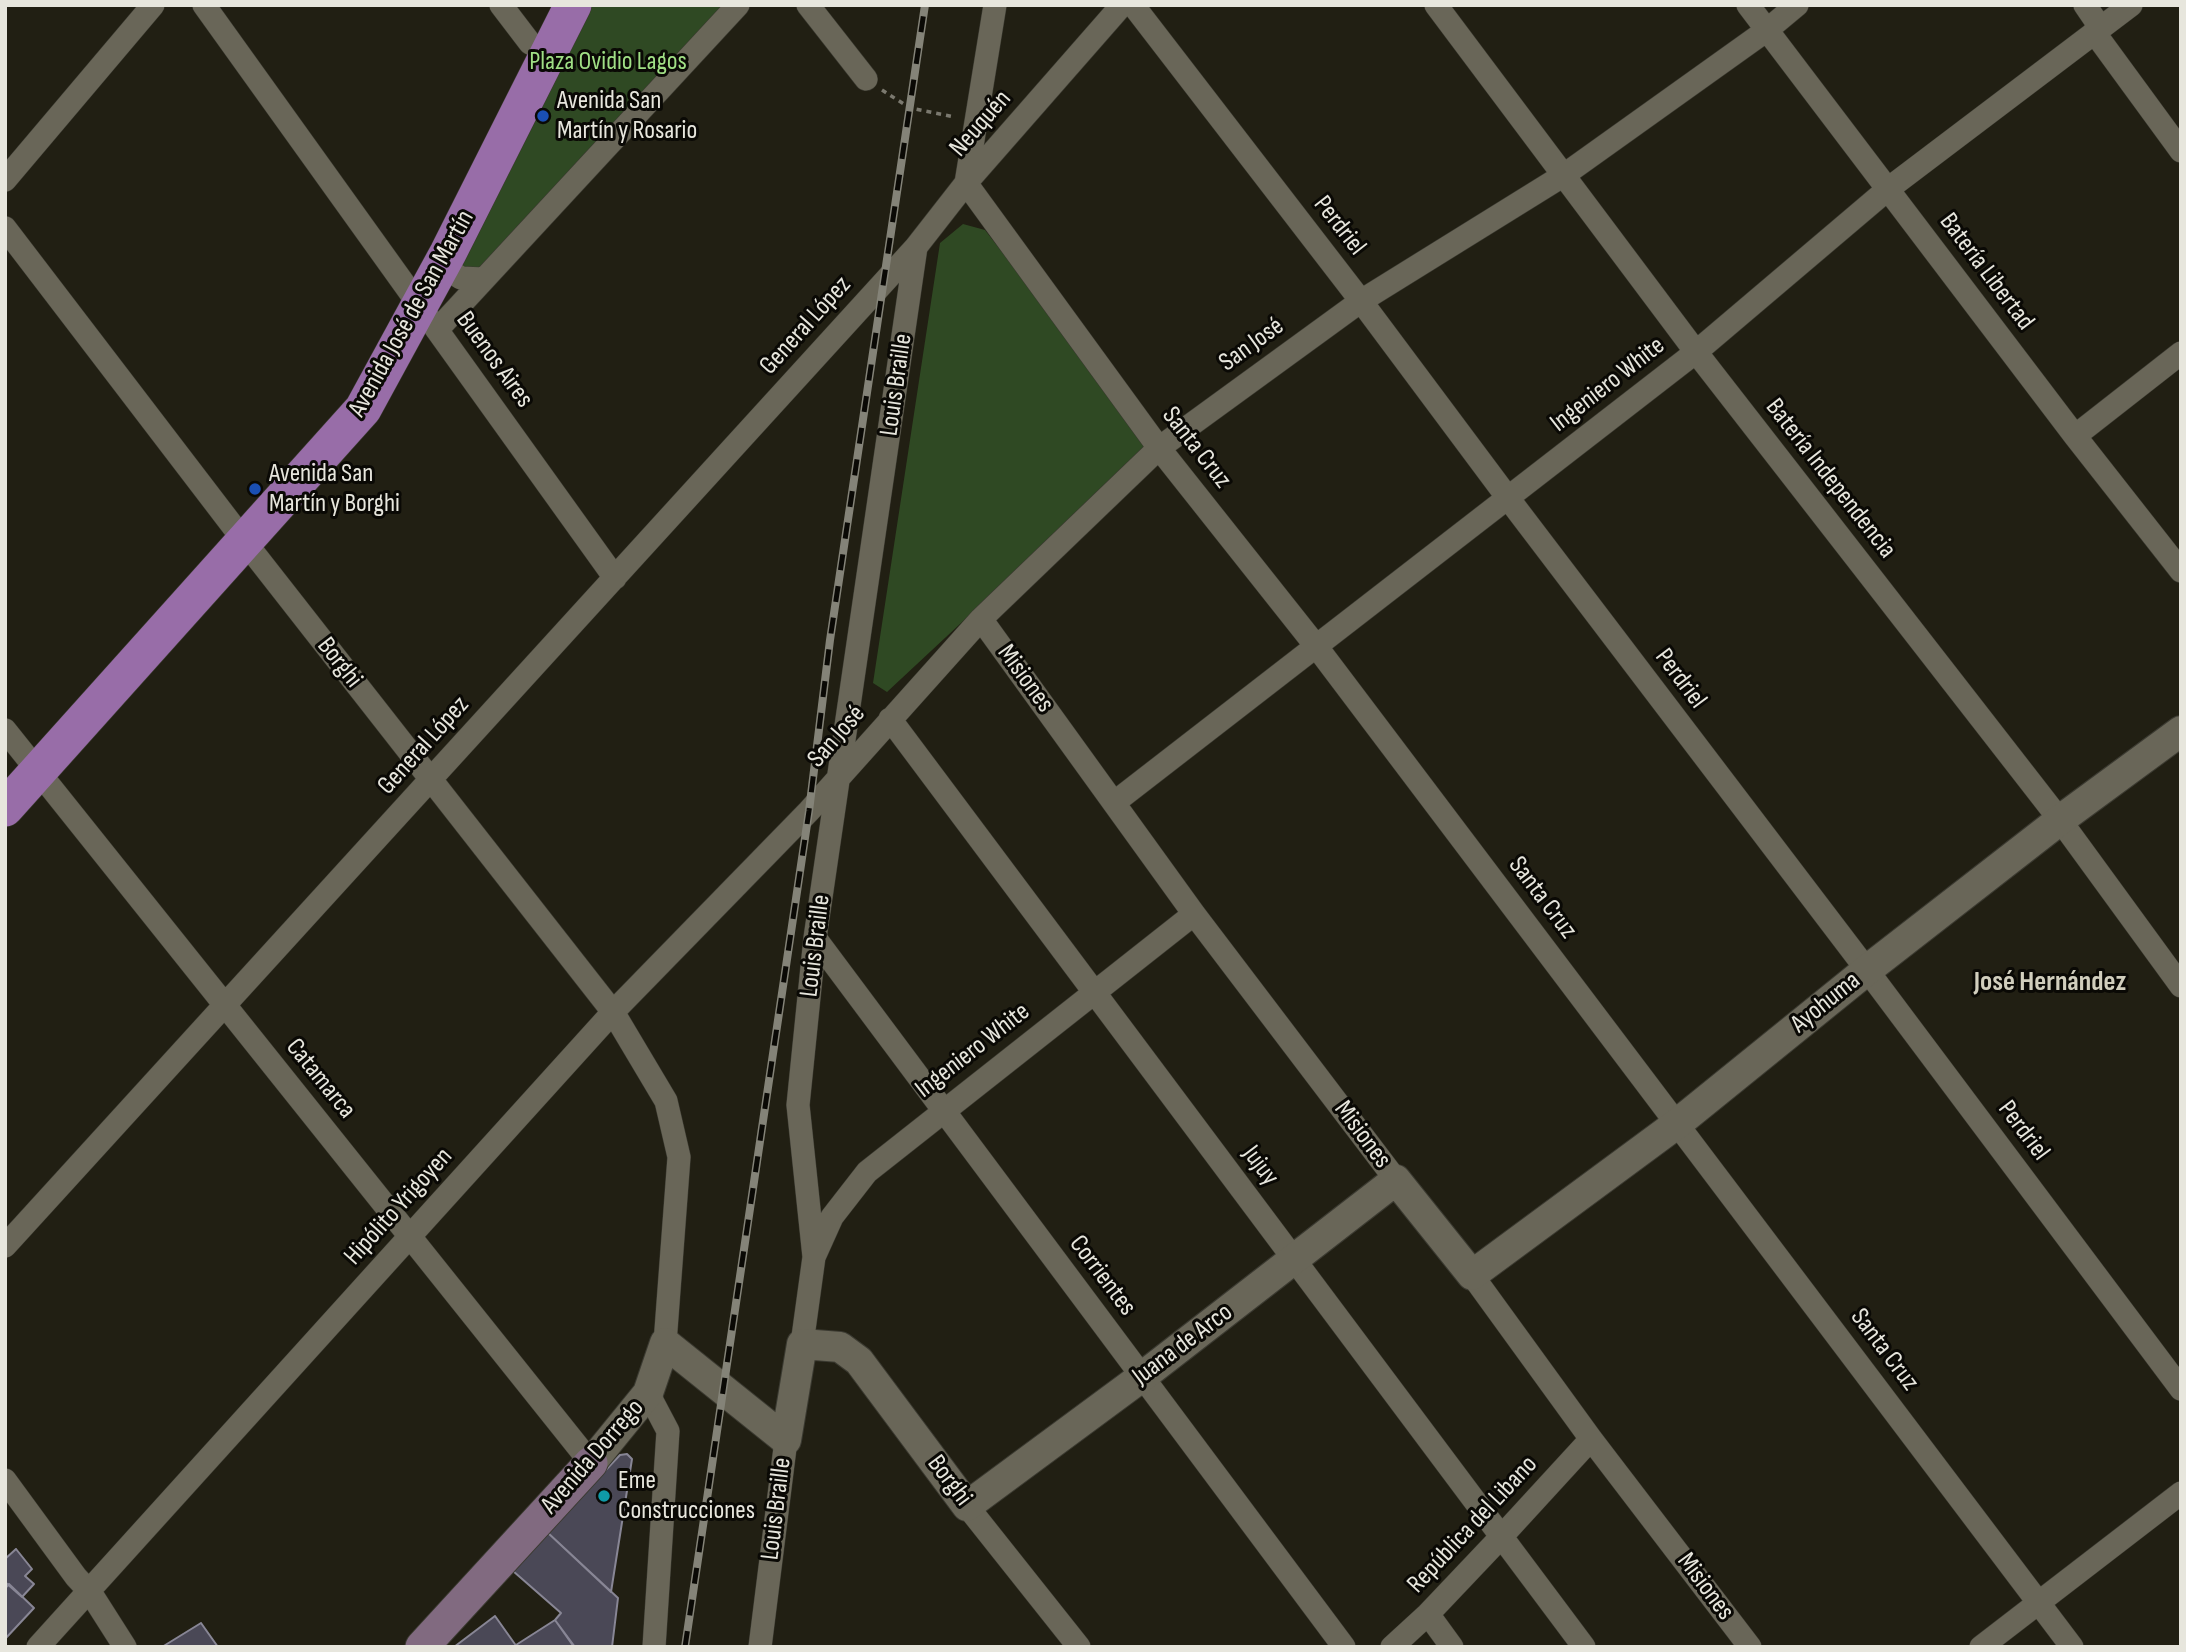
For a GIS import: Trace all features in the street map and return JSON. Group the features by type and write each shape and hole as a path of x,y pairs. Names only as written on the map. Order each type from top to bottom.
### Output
{"main road":[{"name":"Avenida José de San Martín","path":"5,808 19,758 239,534 358,381 421,307 540,48 549,5"},
{"name":"Avenida José de San Martín","path":"421,307 540,48 573,5"},
{"name":"Avenida Dorrego","path":"422,1647 591,1463"}],"street":[{"path":"5,180 153,5"},
{"name":"Buenos Aires","path":"204,5 615,578"},
{"path":"501,5 540,48"},
{"path":"421,307 484,279 738,5"},
{"path":"808,5 866,79"},
{"path":"966,183 995,5"},
{"name":"Neuquén","path":"883,283 916,247 966,183 1122,5"},
{"name":"Perdriel","path":"1133,5 1362,301 2181,1389"},
{"name":"Batería Independencia","path":"1436,5 1696,352 2060,820 2181,986"},
{"name":"Batería Libertad","path":"1748,5 2075,436 2181,571"},
{"name":"San José","path":"808,811 981,619 1159,448 1362,301 1564,175 1767,30 1797,5"},
{"path":"2085,5 2097,29 2181,152"},
{"name":"Ingeniero White","path":"1115,802 1696,352 1888,189 2131,5"},
{"name":"Santa Cruz","path":"966,183 1159,448 1316,646 2072,1647"},
{"name":"Borghi","path":"5,228 430,781 613,1012 666,1101"},
{"name":"Louis Braille","path":"760,1647 786,1440 814,1257 798,1105 815,938 841,775 916,247"},
{"path":"448,253 450,271 461,278 484,279"},
{"name":"General López","path":"5,1246 883,283"},
{"path":"2075,436 2181,353"},
{"name":"Misiones","path":"981,619 1194,914 1396,1180 1472,1275 1591,1439 1750,1647"},
{"name":"Jujuy","path":"890,719 1584,1647"},
{"name":"Ayohuma","path":"1472,1275 1678,1123 1867,970 2060,820 2181,732"},
{"name":"Catamarca","path":"19,758 226,1005 591,1463"},
{"name":"Hipólito Yrigoyen","path":"38,1647 613,1012 808,811"},
{"name":"Ingeniero White","path":"814,1257 832,1217 867,1172 1194,914"},
{"name":"Corrientes","path":"815,938 1344,1647"},
{"name":"Avenida Dorrego","path":"591,1463 648,1393 665,1343 679,1157 666,1101"},
{"name":"Juana de Arco","path":"967,1506 1143,1377 1396,1180"},
{"path":"665,1343 786,1440"},
{"name":"Borghi","path":"802,1344 840,1348 859,1361 967,1506 1079,1647"},
{"path":"648,1393 668,1431 654,1647"},
{"name":"República del Libano","path":"1392,1647 1502,1536 1591,1439"},
{"path":"5,1480 90,1592 125,1647"},
{"path":"1981,1647 2181,1493"},
{"path":"1427,1614 1452,1647"}],"path":[{"path":"866,79 910,108 976,121"}],"green space":[{"name":"Plaza Ovidio Lagos","path":"573,5 738,5 484,279 450,271"},
{"path":"963,224 985,230 1152,445 887,692 873,683 940,243"}],"building":[{"name":"Eme Construcciones","path":"627,1454 632,1459 611,1592 547,1532 620,1455"},
{"path":"547,1532 618,1598 612,1647 574,1647 555,1620 561,1613 513,1571"},
{"path":"16,1549 32,1569 25,1576 34,1584 22,1597 5,1582 5,1559"},
{"path":"9,1584 34,1608 5,1639 5,1589"},
{"path":"495,1616 517,1647 454,1647"},
{"path":"555,1620 575,1647 517,1647 516,1645"},
{"path":"201,1623 218,1647 162,1647"}],"railway":[{"path":"685,1647 809,811 830,640 925,5"}],"place":[{"name":"Avenida San Martín y Rosario","path":"543,116"},
{"name":"Avenida San Martín y Borghi","path":"255,489"},
{"name":"Eme Construcciones","path":"604,1496"}],"district":[{"name":"José Hernández","path":"2050,983"}]}
